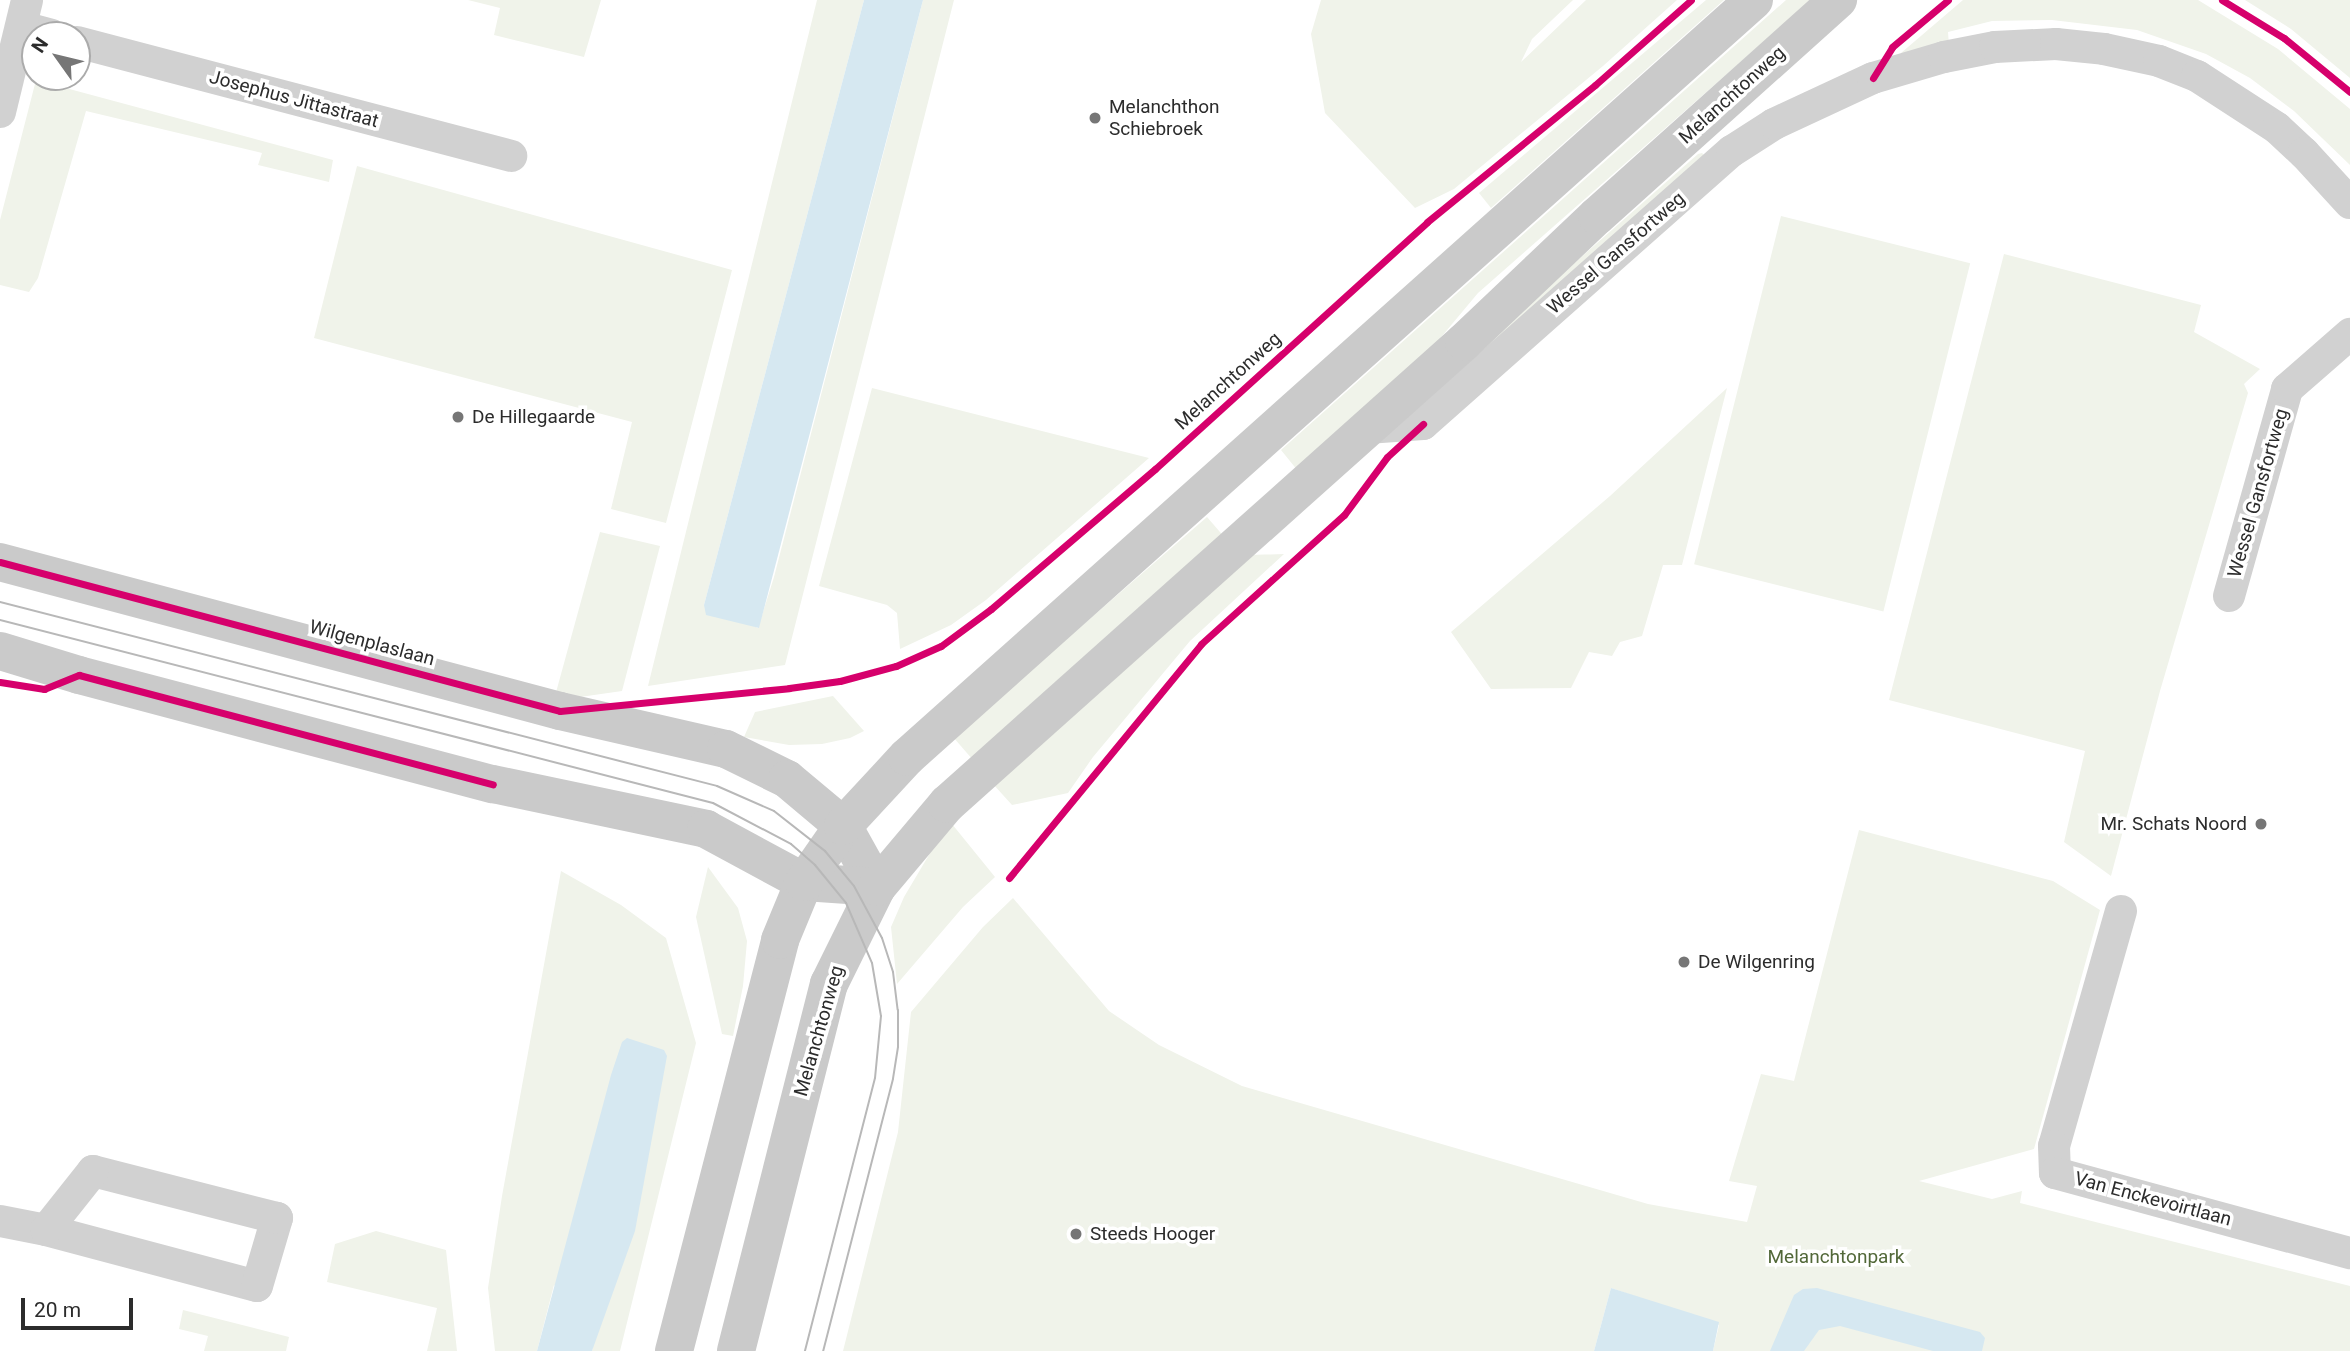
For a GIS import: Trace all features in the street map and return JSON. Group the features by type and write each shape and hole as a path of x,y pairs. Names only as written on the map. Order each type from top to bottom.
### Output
{"street":[{"path":"674,1351 780,940 804,882 843,826 906,757 1754,0"},
{"name":"Melanchtonweg","path":"736,1351 829,984 877,887 947,804 1464,342 1597,216 1839,0"},
{"name":"Wessel Gansfortweg","path":"1367,428 1423,424 1732,151 1774,124 1873,78 1944,57 1995,47 2056,44 2104,49 2159,61 2197,76 2277,128 2350,203"},
{"name":"Josephus Jittastraat","path":"91,46 511,156"},
{"path":"0,112 21,54"},
{"name":"Wessel Gansfortweg","path":"2229,596 2287,390 2350,334"},
{"name":"Wilgenplaslaan","path":"0,562 560,711 726,749 787,779 843,826 877,887"},
{"path":"0,651 79,675 493,784 706,829 804,882 877,887"},
{"name":"Van Enckevoirtlaan","path":"2121,911 2054,1146 2055,1173 2350,1253"},
{"path":"0,1221 46,1230 257,1286 276,1218 93,1171 46,1230"}],"green space":[{"path":"468,0 601,0 584,57 494,35 500,8"},
{"path":"817,0 864,0 704,605 758,628 774,577 923,0 954,0 785,665 648,686"},
{"path":"1321,0 1573,0 1532,39 1521,62 1586,0 1677,0 1603,66 1454,189 1415,208 1325,113 1311,34"},
{"path":"1706,0 1724,0 1491,208 1479,193"},
{"path":"1786,0 1811,0 1478,293 1427,354 1298,471 1281,450"},
{"path":"1963,0 2198,0 2278,49 2350,109 2350,165 2294,111 2250,78 2206,54 2137,30 2052,20 1992,21 1948,32 1949,45 1905,58 1901,53"},
{"path":"2245,0 2350,0 2350,78 2291,29"},
{"path":"33,91 77,91 333,160 329,182 258,165 262,153 86,111 38,278 29,292 0,285 0,220"},
{"path":"1702,153 1705,156 1433,402 1426,394"},
{"path":"357,166 732,270 666,523 611,509 632,422 314,338"},
{"path":"1781,216 1970,263 1883,612 1694,564"},
{"path":"2004,254 2201,305 2194,332 2260,369 2244,384 2248,393 2160,691 2111,876 2064,842 2085,751 1889,700"},
{"path":"872,388 1149,458 986,600 951,625 900,649 897,613 887,605 819,586"},
{"path":"1727,388 1682,565 1663,565 1642,636 1620,642 1612,656 1589,652 1571,688 1491,689 1451,632 1610,496"},
{"path":"1207,517 1225,538 972,759 953,737"},
{"path":"600,532 660,546 622,691 566,699 555,696"},
{"path":"1284,554 1190,641 1093,757 1068,793 1012,805 993,784 1249,555"},
{"path":"833,696 864,731 850,738 822,744 789,745 744,737 755,712"},
{"path":"952,824 995,877 963,907 897,984 891,927 904,897 936,843"},
{"name":"Melanchtonpark","path":"1859,830 2053,881 2100,910 2034,1149 1919,1181 1992,1199 2022,1191 2020,1203 2350,1286 2350,1351 1713,1351 1719,1325 1611,1288 1594,1351 843,1351 898,1132 911,1012 983,927 1013,898 1109,1011 1159,1045 1242,1086 1648,1204 1747,1222 1757,1186 1729,1181 1761,1074 1794,1081"},
{"path":"708,867 738,908 747,941 743,986 733,1036 722,1034 696,917"},
{"path":"561,871 621,905 666,938 696,1043 620,1351 592,1351 598,1328 554,1285 537,1351 495,1351 488,1288"},
{"path":"376,1231 446,1250 457,1351 427,1351 437,1308 327,1282 335,1244"},
{"path":"183,1310 289,1337 286,1351 204,1351 208,1336 179,1329"}],"shaded area":[{"path":"864,0 923,0 759,628 706,615 704,605"},
{"path":"627,1038 664,1050 667,1056 635,1231 592,1351 537,1351 611,1075 622,1042"},
{"path":"1611,1288 1719,1322 1713,1351 1594,1351"},
{"path":"1817,1288 1980,1332 1985,1338 1982,1351 1933,1351 1840,1326 1819,1330 1804,1351 1770,1351 1794,1295 1803,1289"}],"tram line":[{"path":"0,602 717,786 774,811 825,851 854,886 882,938 893,972 898,1010 898,1047 893,1079 823,1351"},
{"path":"0,620 713,803 791,844 815,865 846,903 872,963 881,1016 875,1078 805,1351"}],"cycle path":[{"path":"0,562 560,711 789,688 840,681 896,666 941,646 991,609 1155,469 1427,222 1595,85 1691,0"},
{"path":"1873,78 1892,47 1948,0"},
{"path":"2222,0 2284,38 2350,92"},
{"path":"1009,878 1201,644 1344,515 1387,457 1423,424"},
{"path":"0,682 44,689 79,675 493,784"}],"place":[{"name":"Melanchthon Schiebroek","path":"1095,118"},
{"name":"De Hillegaarde","path":"458,417"},
{"name":"Mr. Schats Noord","path":"2261,824"},
{"name":"De Wilgenring","path":"1684,962"},
{"name":"Steeds Hooger","path":"1076,1234"}]}
